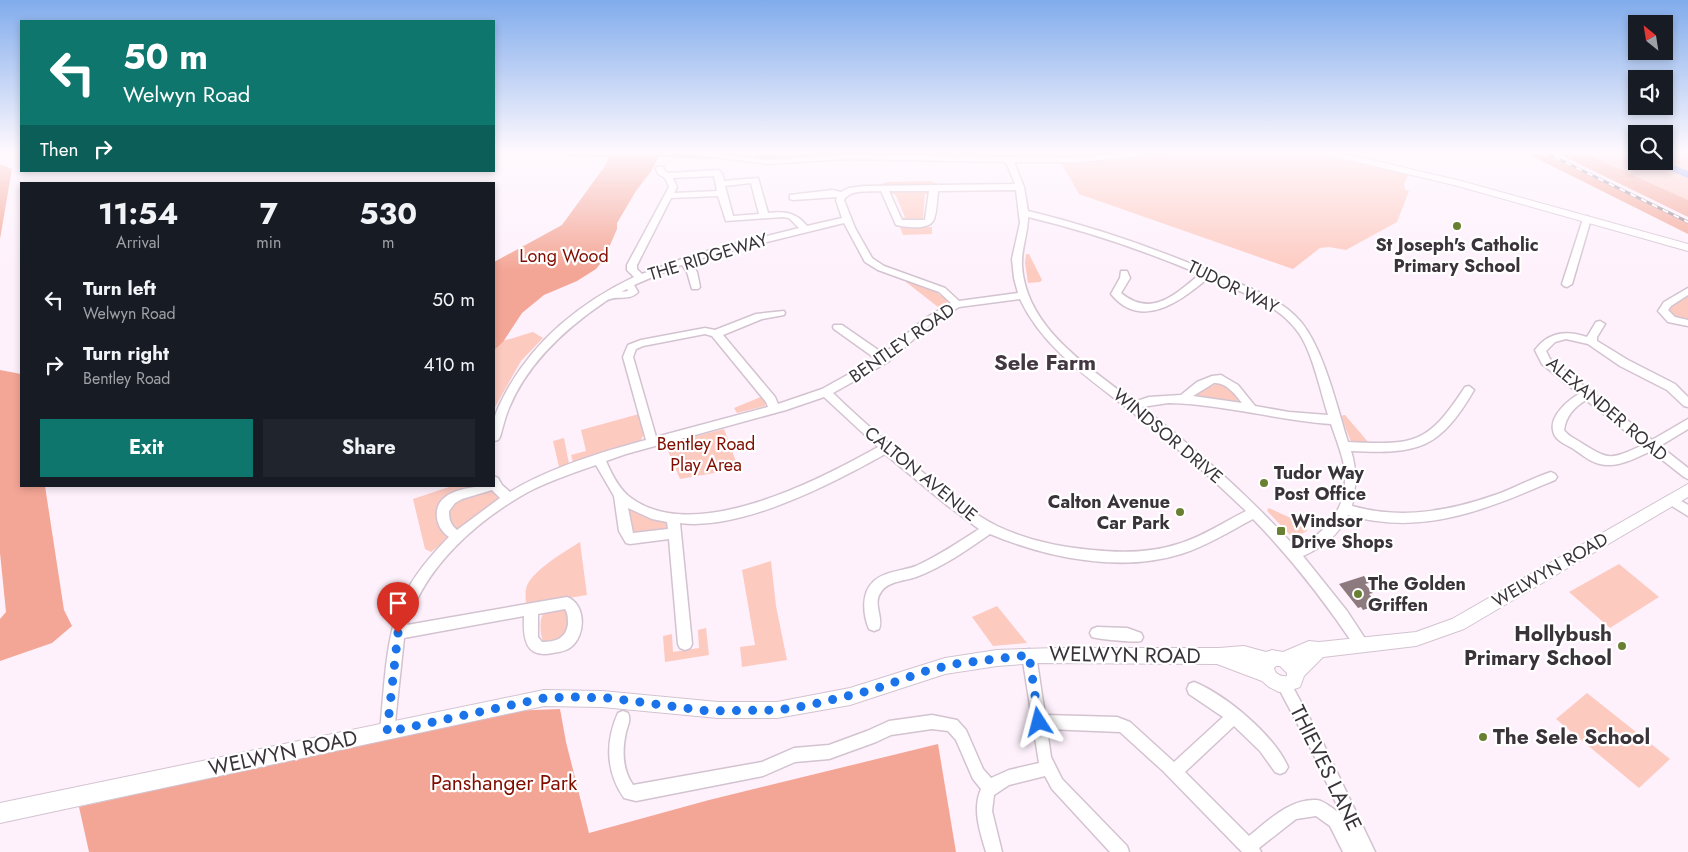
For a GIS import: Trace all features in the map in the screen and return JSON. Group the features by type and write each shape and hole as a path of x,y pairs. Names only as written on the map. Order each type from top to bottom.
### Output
{"main road":[{"path":"1486,192 1688,248"},
{"name":"WELWYN ROAD","path":"0,813 544,698 609,698 708,711 779,710 810,705 872,690 926,671 954,664 1029,655 1055,654 1219,656 1280,671 1319,650 1416,639 1458,624 1688,490"}],"street":[{"path":"641,278 632,270 632,265 671,192"},
{"path":"669,196 697,192"},
{"path":"722,192 729,219 789,214 795,217 805,229"},
{"path":"758,192 764,216"},
{"path":"793,197 832,193 842,195 849,192"},
{"path":"885,192 896,220 903,224 923,224 930,219 934,192"},
{"name":"WINDSOR DRIVE","path":"1021,192 1024,227 1018,249 1019,282 1039,323 1056,343 1192,454 1255,512 1338,608 1361,644"},
{"path":"842,195 840,200 854,238 868,260 881,268 933,286 946,293 957,304"},
{"name":"TUDOR WAY","path":"1024,213 1066,223 1120,240 1207,273 1268,300 1297,324 1311,345 1349,462 1351,479 1346,509 1334,530 1294,555"},
{"path":"1566,284 1587,219"},
{"name":"THE RIDGEWAY","path":"495,430 497,415 517,383 546,345 578,315 612,292 684,261 805,229 847,220"},
{"path":"684,261 692,272 695,287"},
{"path":"1124,273 1125,278 1116,294 1133,306 1154,309 1187,290 1207,273"},
{"path":"1688,291 1667,304 1663,311 1672,320 1688,323"},
{"name":"BENTLEY ROAD","path":"387,732 398,633 405,609 421,580 439,555 475,521 509,498 555,475 598,459 652,442 775,410 826,392 884,359 928,321 957,304 1024,295"},
{"path":"716,334 760,316 780,313"},
{"path":"1600,324 1592,337 1592,342 1624,363 1684,394 1688,403"},
{"path":"838,327 884,359"},
{"path":"652,442 628,356 629,351 636,344 705,331 716,334 771,400 775,410"},
{"name":"ALEXANDER ROAD","path":"1592,342 1581,338 1565,336 1551,340 1540,350 1542,355 1587,395 1688,474"},
{"path":"1185,398 1187,394 1212,380 1219,379 1228,383 1250,405 1251,409"},
{"path":"1344,446 1396,447 1421,443 1439,432 1456,411 1469,390"},
{"name":"CALTON AVENUE","path":"826,392 886,448 948,500 990,528 1011,537 1057,550 1084,554 1125,556 1168,552 1190,545 1255,512"},
{"path":"1587,395 1576,399 1562,417 1558,426 1562,436 1594,457 1608,462 1650,446 1678,431 1688,423"},
{"path":"1133,406 1143,402 1185,398 1297,417 1335,420"},
{"path":"620,494 625,531 630,539 673,526 764,505 813,485 886,448"},
{"path":"598,459 620,494 628,502 673,526"},
{"path":"1346,509 1378,519 1403,520 1449,512 1497,498 1551,477"},
{"path":"495,486 509,498"},
{"path":"458,536 446,528 443,519 442,512 447,502 454,497 484,487"},
{"path":"1671,500 1688,512"},
{"path":"673,526 684,644"},
{"path":"874,625 871,602 875,588 890,579 912,573 937,561 990,528"},
{"path":"398,633 530,609"},
{"path":"1097,633 1127,634 1136,637"},
{"path":"1114,634 1117,656"},
{"path":"1029,655 1044,758 1058,784 1121,852"},
{"name":"THIEVES LANE","path":"1280,671 1367,852"},
{"path":"1194,689 1208,696 1233,717 1271,752 1280,767"},
{"path":"1174,772 1233,717"},
{"path":"623,718 615,749 617,767 623,785 629,793 763,769 794,755 829,752 871,737 889,728 932,722 952,725 961,735 978,774 989,787"},
{"path":"1039,722 1117,724 1125,726 1251,849 1291,813 1318,808 1336,820 1351,852"},
{"path":"994,852 983,802 989,787 1010,777 1049,768"}],"green space":[{"path":"0,192 8,192 0,239"},
{"name":"Long Wood","path":"586,192 636,192 617,223 617,229 604,259 596,269 577,281 544,295 522,313 503,342 495,349 495,261 562,225"},
{"path":"893,192 929,192 931,194 925,194 923,219 928,220 909,223 900,220 905,217 895,194 890,194"},
{"path":"1078,192 1409,192 1397,222 1346,250 1329,247 1320,248 1293,269 1079,194"},
{"path":"1604,192 1623,192 1688,223 1688,234"},
{"path":"1636,192 1670,192 1688,200 1688,217"},
{"path":"1670,192 1688,192 1688,200"},
{"path":"900,227 932,227 932,234 903,235"},
{"path":"1026,254 1029,254 1042,280 1040,282 1028,283 1025,263"},
{"path":"907,281 930,288 947,300 947,304 938,307"},
{"path":"1688,294 1688,320 1676,319 1667,310"},
{"path":"533,332 543,338 521,361 495,407 495,341"},
{"path":"0,370 20,374 20,487 45,487 64,610 72,626 52,643 0,661 0,619 6,612 0,553"},
{"path":"1216,382 1223,384 1247,404 1195,398 1191,395 1216,384"},
{"path":"763,396 766,401 765,406 737,413 734,408"},
{"path":"639,414 644,434 641,440 573,462 571,455 586,451 581,430"},
{"path":"1345,415 1369,443 1355,444 1351,442 1341,416"},
{"name":"Bentley Road Play Area","path":"724,429 738,467 680,479 665,444"},
{"path":"564,438 569,464 559,467 553,441"},
{"path":"449,487 490,487 499,496 496,501 431,552 425,549 413,499"},
{"path":"1269,508 1306,525 1307,531 1295,537 1290,535 1268,512"},
{"path":"628,509 665,521 668,525 667,531 633,535"},
{"path":"580,542 587,595 526,605 526,589 534,576 549,563"},
{"path":"771,561 776,606 787,660 742,667 740,647 755,645 742,570"},
{"path":"1619,564 1659,597 1610,628 1569,592"},
{"path":"997,606 1027,643 993,646 972,617"},
{"path":"565,609 569,613 567,637 548,643 543,641 540,626 542,615 549,611"},
{"path":"706,628 709,655 665,662 663,636 672,634 673,652 699,648 698,630"},
{"path":"1587,693 1670,759 1639,788 1556,719"},
{"name":"Panshanger Park","path":"560,709 566,742 589,833 709,800 938,744 956,852 89,852 79,807 509,711"}],"building":[{"name":"The Golden Griffen","path":"1364,576 1369,583 1365,584 1373,593 1369,594 1378,605 1363,610 1361,607 1358,608 1339,584"}],"railway":[{"path":"1626,192 1688,222"}],"place":[{"name":"St Joseph's Catholic Primary School","path":"1457,226"},
{"name":"Tudor Way Post Office","path":"1264,483"},
{"name":"Calton Avenue Car Park","path":"1180,512"},
{"name":"Windsor Drive Shops","path":"1281,531"},
{"name":"The Golden Griffen","path":"1358,594"},
{"name":"Hollybush Primary School","path":"1622,646"},
{"name":"The Sele School","path":"1483,737"}],"district":[{"name":"Sele Farm","path":"1045,362"}],"route":[{"path":"398,633 387,732 544,698 609,698 708,711 779,710 810,705 872,690 926,671 954,664 1029,655 1039,722"}]}
